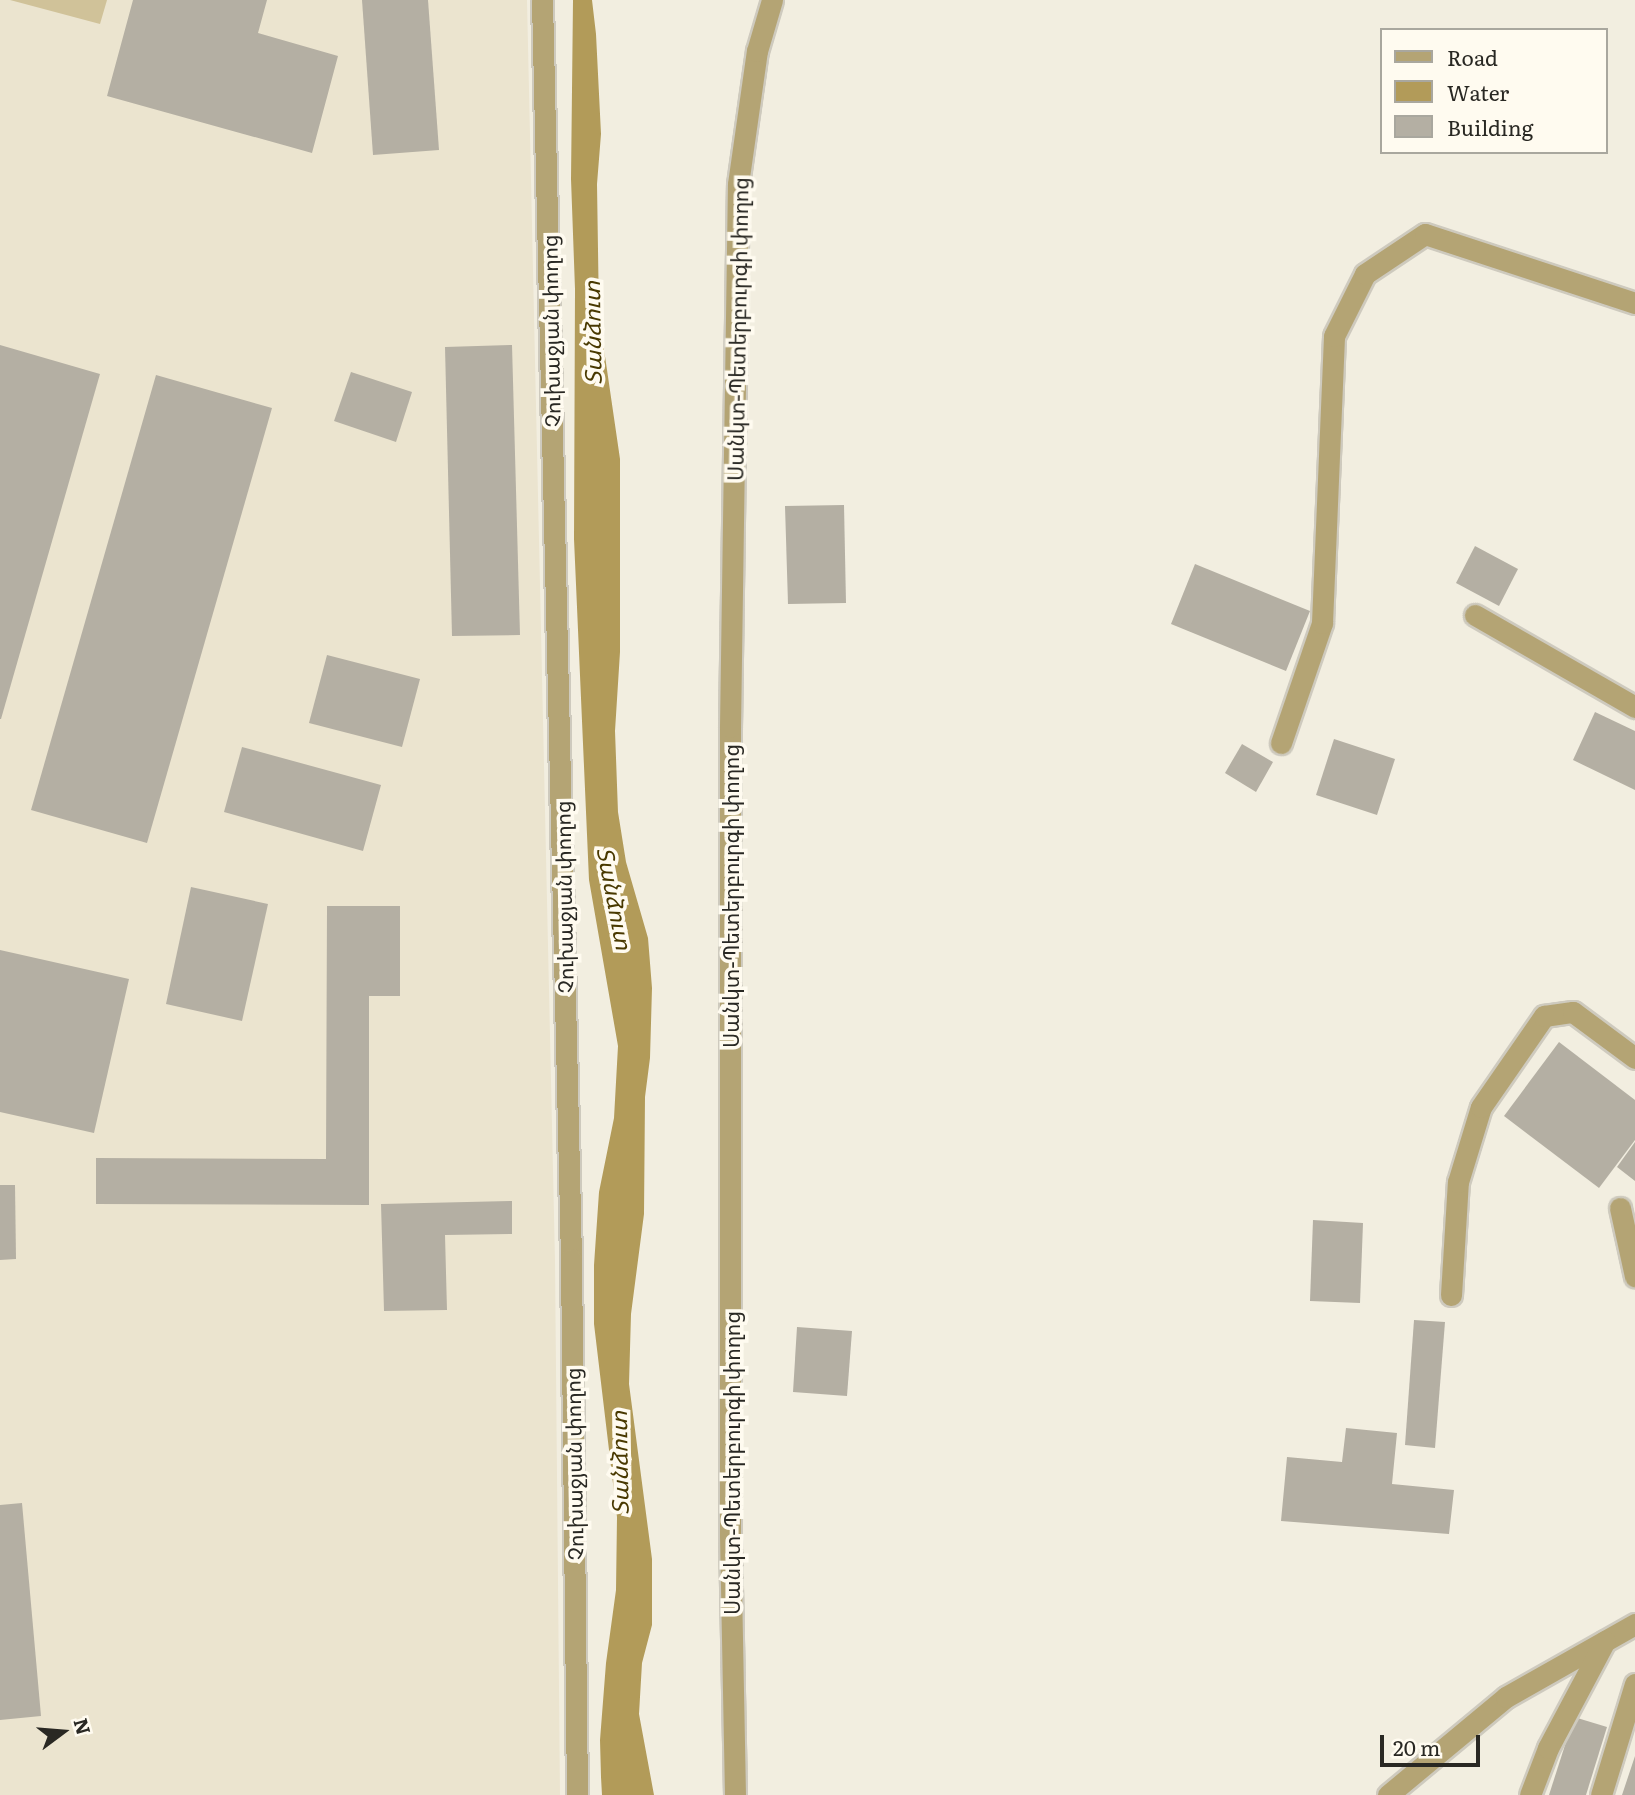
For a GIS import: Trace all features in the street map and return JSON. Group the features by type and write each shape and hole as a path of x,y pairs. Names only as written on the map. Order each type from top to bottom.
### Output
{"street":[{"name":"Չուխաջյան փողոց","path":"542,0 571,1259 577,1795"},
{"name":"Սանկտ-Պետերբուրգի փողոց","path":"735,1795 730,1535 730,727 738,184 757,51 772,0"},
{"path":"1281,743 1322,623 1334,336 1364,274 1425,234 1635,303"},
{"path":"1475,615 1635,707"},
{"path":"1451,1295 1458,1182 1481,1107 1544,1016 1573,1012 1635,1058"},
{"path":"1619,1208 1635,1276"},
{"path":"1388,1795 1506,1697 1635,1624"},
{"path":"1530,1795 1548,1748 1605,1641"},
{"path":"1601,1795 1635,1684"}],"shaded area":[{"path":"0,0 527,0 555,1260 560,1795 0,1795"},
{"path":"10,0 107,0 100,24"}],"water":[{"name":"Տանձուտ","path":"573,0 592,0 596,34 601,134 597,184 599,315 620,459 620,652 615,731 618,812 626,862 648,938 652,988 650,1058 645,1097 644,1214 631,1314 629,1384 652,1559 652,1625 642,1663 639,1714 654,1795 602,1795 601,1777 600,1740 606,1663 616,1590 617,1517 594,1324 594,1265 599,1192 614,1118 618,1046 589,880 574,539 575,289 571,179"}],"building":[{"path":"133,0 267,0 258,33 338,56 312,153 107,96"},
{"path":"362,0 428,0 439,150 373,155"},
{"path":"0,345 100,374 1,719 0,719"},
{"path":"512,345 520,635 452,636 445,347"},
{"path":"351,372 412,392 396,442 334,421"},
{"path":"156,375 272,408 147,843 31,810"},
{"path":"844,505 846,603 788,604 785,506"},
{"path":"1475,546 1518,569 1499,606 1456,583"},
{"path":"1195,564 1310,611 1286,671 1171,624"},
{"path":"327,655 420,679 402,747 309,723"},
{"path":"1595,712 1635,731 1635,790 1573,760"},
{"path":"1334,739 1395,759 1377,815 1316,795"},
{"path":"1242,744 1273,762 1256,792 1225,773"},
{"path":"242,747 381,785 363,851 224,812"},
{"path":"191,887 268,904 242,1021 166,1004"},
{"path":"327,906 400,906 400,996 369,996 369,1205 96,1204 96,1158 326,1159"},
{"path":"0,950 129,979 94,1133 0,1112"},
{"path":"1559,1042 1635,1100 1635,1140 1599,1188 1504,1116"},
{"path":"1635,1142 1635,1181 1617,1167"},
{"path":"0,1185 15,1185 16,1259 0,1260"},
{"path":"512,1201 512,1234 445,1235 447,1310 384,1311 381,1204"},
{"path":"1313,1220 1363,1223 1360,1303 1310,1301"},
{"path":"1414,1320 1445,1322 1435,1448 1405,1445"},
{"path":"797,1327 852,1331 847,1396 793,1392"},
{"path":"1346,1428 1397,1433 1392,1484 1454,1490 1449,1534 1281,1521 1287,1457 1342,1462"},
{"path":"22,1503 41,1716 0,1720 0,1505"},
{"path":"1574,1717 1607,1727 1586,1795 1549,1795"},
{"path":"1635,1756 1635,1795 1622,1795"}]}
